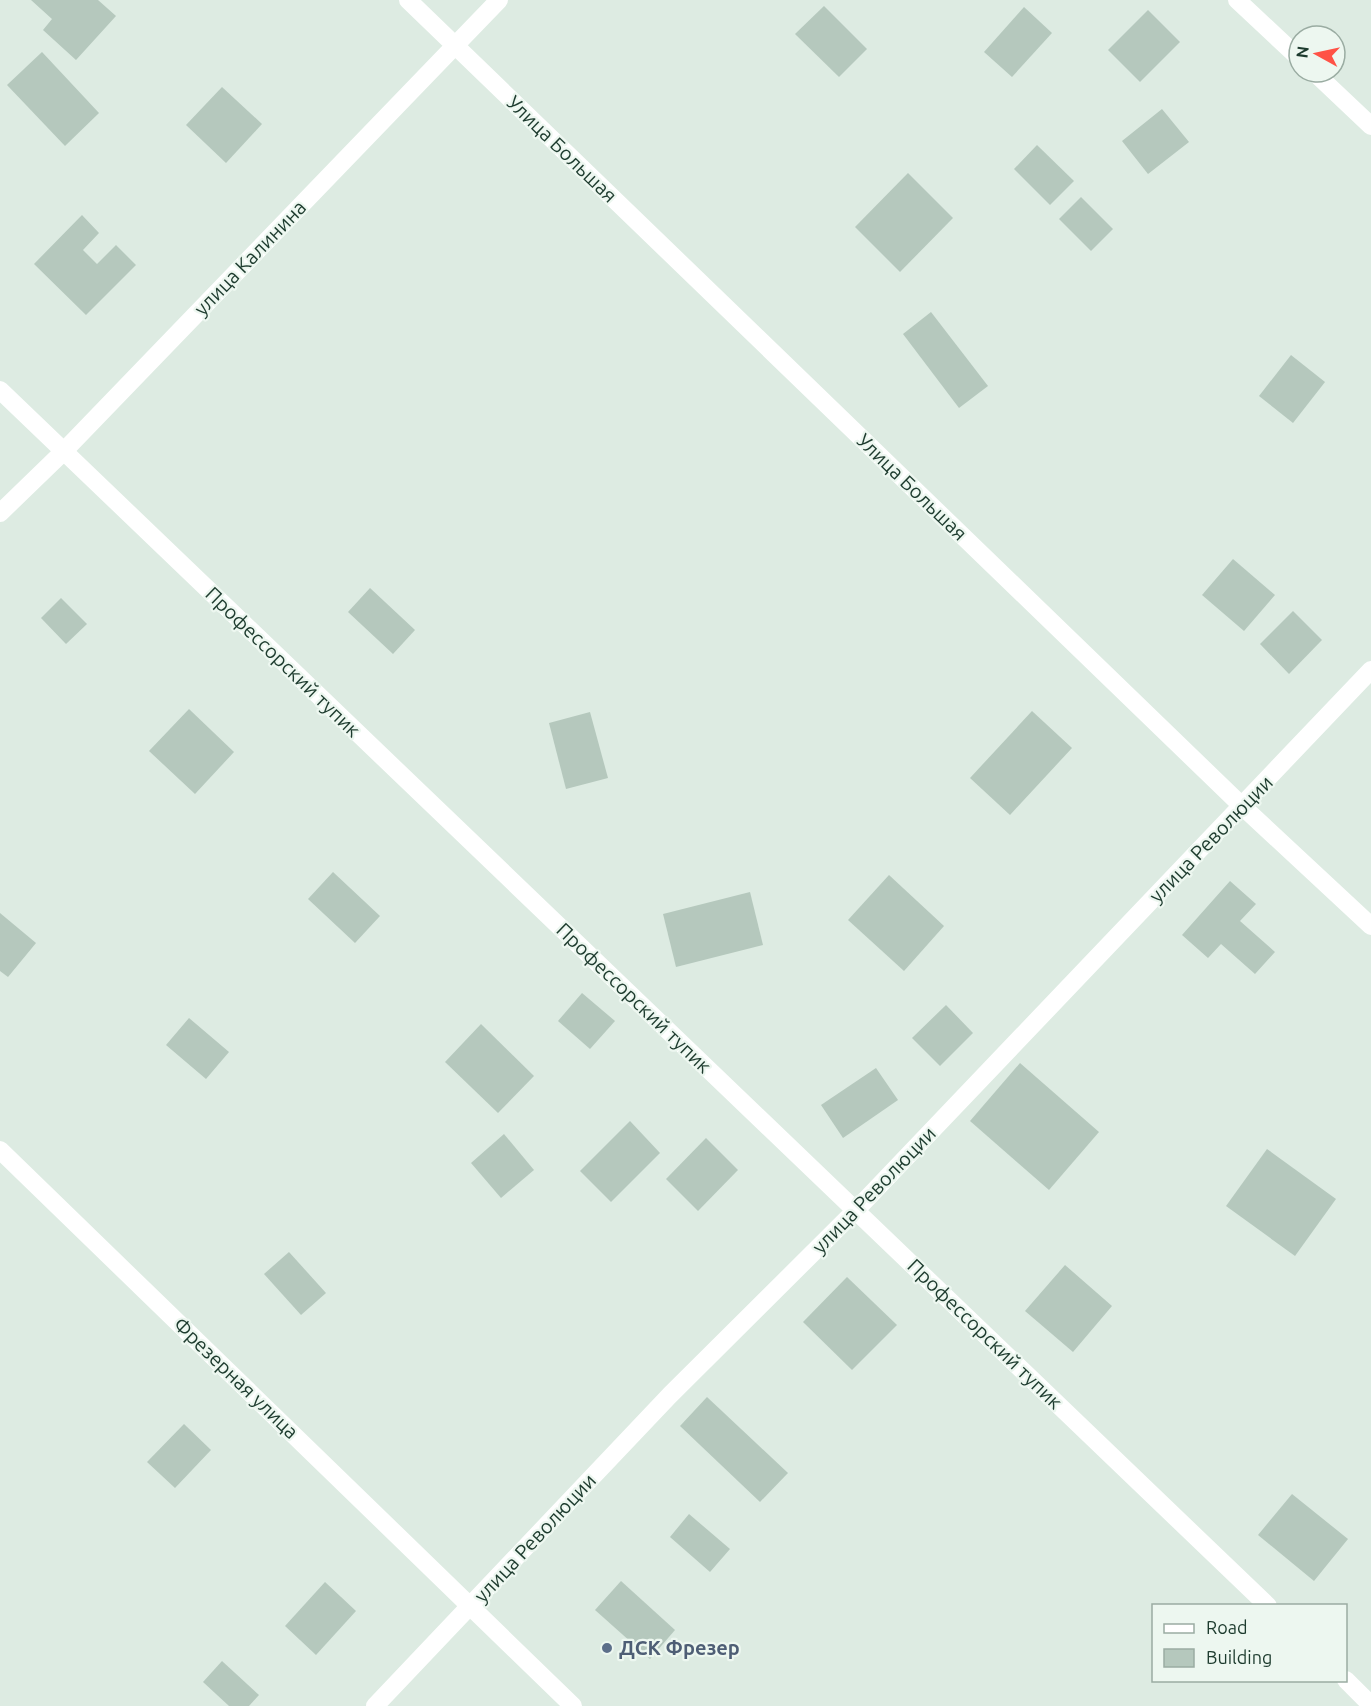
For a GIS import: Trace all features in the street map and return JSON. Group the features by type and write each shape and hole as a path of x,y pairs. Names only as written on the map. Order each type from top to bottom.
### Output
{"street":[{"path":"408,0 455,45"},
{"name":"улица Калинина","path":"0,513 63,452 499,0"},
{"path":"1237,0 1287,47"},
{"name":"Улица Большая","path":"455,45 1242,806 1371,926"},
{"path":"1327,84 1371,126"},
{"name":"Профессорский тупик","path":"0,390 1267,1604"},
{"name":"улица Революции","path":"375,1706 670,1395 856,1210 1371,670"},
{"name":"Фрезерная улица","path":"0,1150 573,1706"},
{"path":"1347,1681 1371,1705"}],"building":[{"path":"31,0 98,0 116,16 76,60 43,30 52,19"},
{"path":"824,6 867,49 839,77 795,34"},
{"path":"1024,7 1052,33 1012,77 984,52"},
{"path":"1148,10 1180,42 1140,82 1108,50"},
{"path":"42,52 99,113 65,146 7,85"},
{"path":"222,87 262,124 226,163 186,125"},
{"path":"1162,109 1189,142 1148,174 1122,141"},
{"path":"1037,145 1074,181 1050,205 1014,169"},
{"path":"908,173 953,218 900,272 855,227"},
{"path":"1081,197 1113,229 1091,251 1059,219"},
{"path":"82,215 99,233 83,250 97,264 116,245 136,265 86,315 34,264"},
{"path":"931,312 988,386 959,408 903,334"},
{"path":"1291,355 1325,382 1293,423 1259,396"},
{"path":"1233,559 1275,595 1244,631 1202,595"},
{"path":"370,588 415,630 393,654 348,612"},
{"path":"61,598 87,624 66,644 41,618"},
{"path":"1293,611 1322,640 1289,674 1260,644"},
{"path":"189,709 234,752 195,794 149,751"},
{"path":"1032,711 1072,748 1010,815 970,778"},
{"path":"590,712 608,778 566,789 549,723"},
{"path":"333,872 380,916 355,943 308,899"},
{"path":"889,875 944,926 904,971 848,920"},
{"path":"1230,881 1256,904 1240,921 1275,952 1255,974 1221,944 1208,958 1182,935"},
{"path":"750,892 763,945 676,967 663,914"},
{"path":"0,913 36,943 8,977 0,971"},
{"path":"582,993 615,1021 590,1049 558,1021"},
{"path":"946,1005 973,1033 940,1066 912,1038"},
{"path":"189,1018 229,1052 206,1079 166,1045"},
{"path":"481,1024 534,1076 498,1113 445,1062"},
{"path":"1020,1063 1099,1132 1049,1190 970,1121"},
{"path":"876,1068 898,1100 843,1138 821,1105"},
{"path":"630,1121 660,1153 611,1202 580,1171"},
{"path":"504,1134 534,1170 501,1198 471,1163"},
{"path":"706,1138 738,1170 698,1211 666,1179"},
{"path":"1267,1149 1336,1199 1295,1256 1226,1206"},
{"path":"289,1252 326,1293 301,1315 264,1274"},
{"path":"1065,1265 1112,1306 1073,1352 1025,1311"},
{"path":"847,1277 897,1325 852,1370 803,1322"},
{"path":"707,1397 788,1473 760,1502 680,1426"},
{"path":"184,1424 211,1450 175,1488 147,1462"},
{"path":"1292,1494 1348,1539 1314,1581 1258,1535"},
{"path":"689,1514 730,1549 710,1572 670,1537"},
{"path":"621,1581 675,1630 650,1659 595,1610"},
{"path":"325,1582 356,1611 316,1655 285,1626"},
{"path":"222,1661 259,1695 249,1706 229,1706 203,1682"}],"place":[{"name":"ДСК Фрезер","path":"607,1648"}]}
